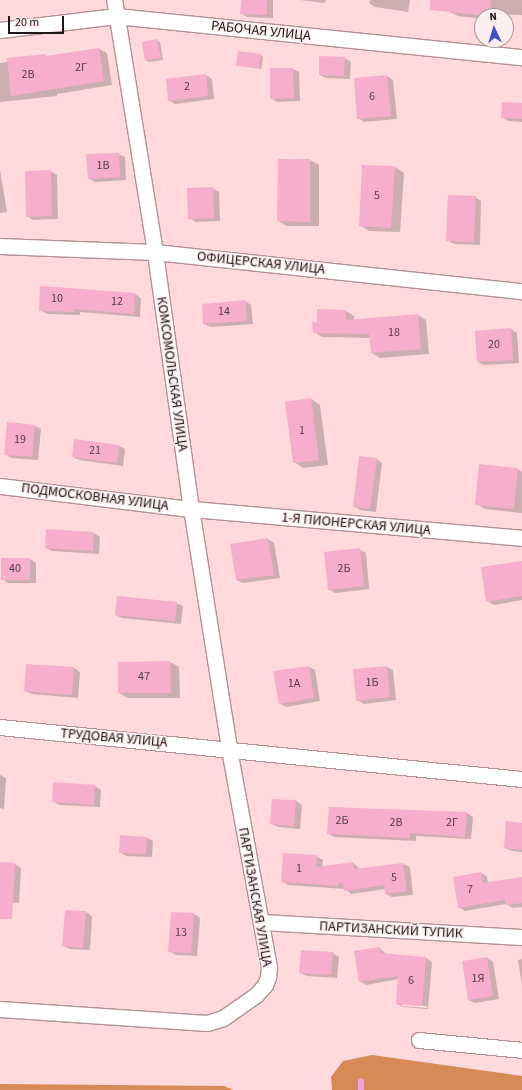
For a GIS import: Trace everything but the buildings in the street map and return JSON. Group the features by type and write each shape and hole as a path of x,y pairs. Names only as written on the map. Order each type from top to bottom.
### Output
{"street":[{"name":"КОМСОМОЛЬСКАЯ УЛИЦА","path":"114,0 156,252 191,509 229,748"},
{"name":"РАБОЧАЯ УЛИЦА","path":"0,30 116,16 522,57"},
{"name":"ОФИЦЕРСКАЯ УЛИЦА","path":"0,246 156,252 522,291"},
{"name":"ПОДМОСКОВНАЯ УЛИЦА","path":"0,486 191,509"},
{"name":"1-Я ПИОНЕРСКАЯ УЛИЦА","path":"191,509 522,538"},
{"name":"ТРУДОВАЯ УЛИЦА","path":"0,727 229,748"},
{"path":"229,748 522,779"},
{"name":"ПАРТИЗАНСКАЯ УЛИЦА","path":"0,1009 208,1023 223,1018 265,985 269,968 229,748"},
{"name":"ПАРТИЗАНСКИЙ ТУПИК","path":"261,922 522,937"},
{"path":"419,1040 522,1050"}],"shaded area":[{"path":"372,1055 522,1076 522,1090 332,1090 331,1077 343,1061"},
{"path":"0,1084 224,1086 233,1090 0,1090"}],"waterway":[{"path":"361,1082 361,1090"}]}
